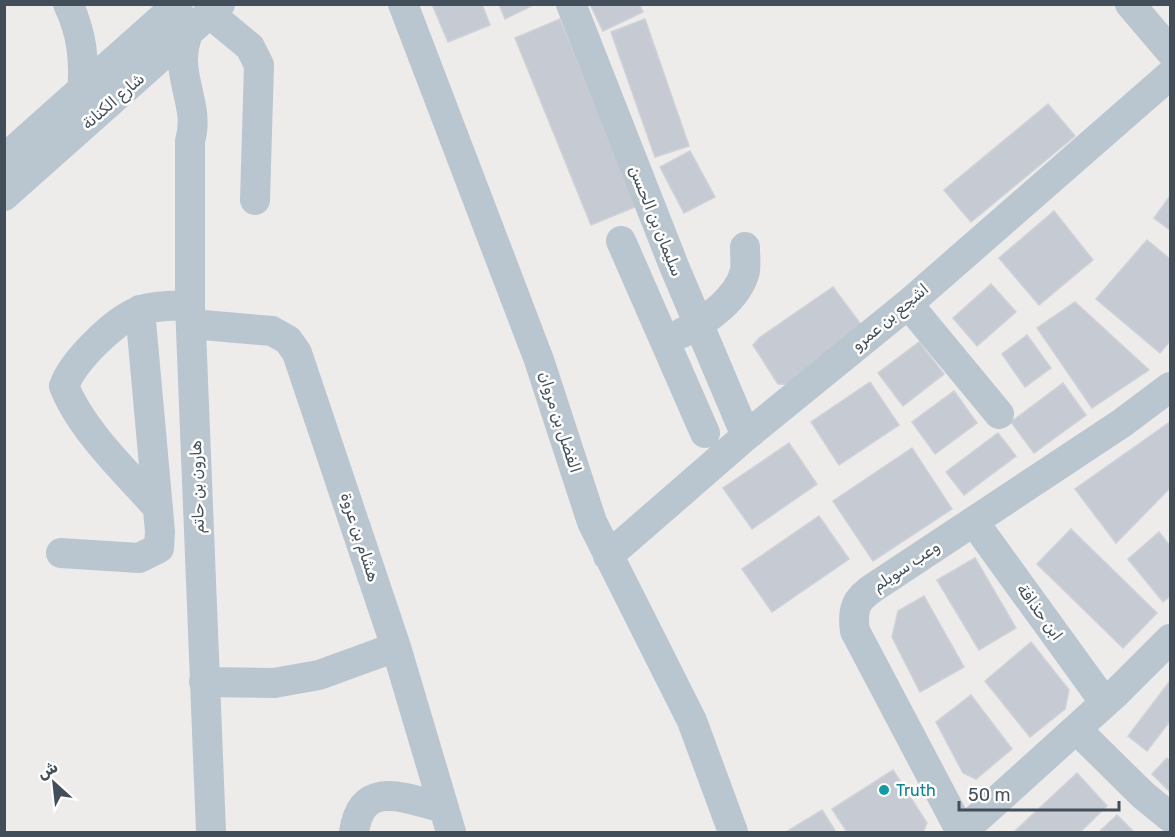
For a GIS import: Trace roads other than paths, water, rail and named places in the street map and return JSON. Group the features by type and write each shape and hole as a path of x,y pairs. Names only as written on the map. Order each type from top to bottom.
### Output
{"street":[{"name":"شارع الكنانة","path":"4,159 136,45 178,4"},
{"name":"الفضل بن مروان","path":"403,4 539,360 592,522 692,720 733,832"},
{"name":"سليمان بن الحسن","path":"571,4 699,325 746,436"},
{"path":"1130,4 1170,51"},
{"name":"شارع الكنانة","path":"4,196 215,9"},
{"path":"215,9 250,47 259,65 255,200"},
{"path":"73,14 105,44 136,45"},
{"path":"73,14 83,55 82,93"},
{"name":"هارون بن حاتم","path":"187,36 182,65 193,113 190,141 191,321 211,832"},
{"name":"اشجع بن عمرو","path":"608,556 746,436 908,304 1170,75"},
{"name":"هارون بن حاتم","path":"136,81 164,84 177,94 190,141"},
{"path":"621,241 705,433"},
{"path":"665,342 699,325 735,292 745,270 745,248"},
{"path":"908,304 999,414"},
{"name":"هشام بن عروة","path":"158,508 70,402 64,386 69,372 109,331 141,325 191,321 272,331 288,340 297,353 396,647 447,820"},
{"path":"61,553 139,558 159,548 158,508 141,325"},
{"name":"وعب سويلم","path":"961,832 855,631 852,615 857,602 866,593 1122,423 1170,387"},
{"name":"ابن حذافة","path":"974,522 1105,703"},
{"path":"961,832 1105,703 1170,639"},
{"path":"204,682 274,683 308,677 396,647"},
{"path":"1076,729 1143,795 1170,817"},
{"path":"354,832 357,814 369,800 389,794 447,820"},
{"path":"1143,795 1145,808 1161,832"}],"place":[{"name":"Truth","path":"884,790"}]}
